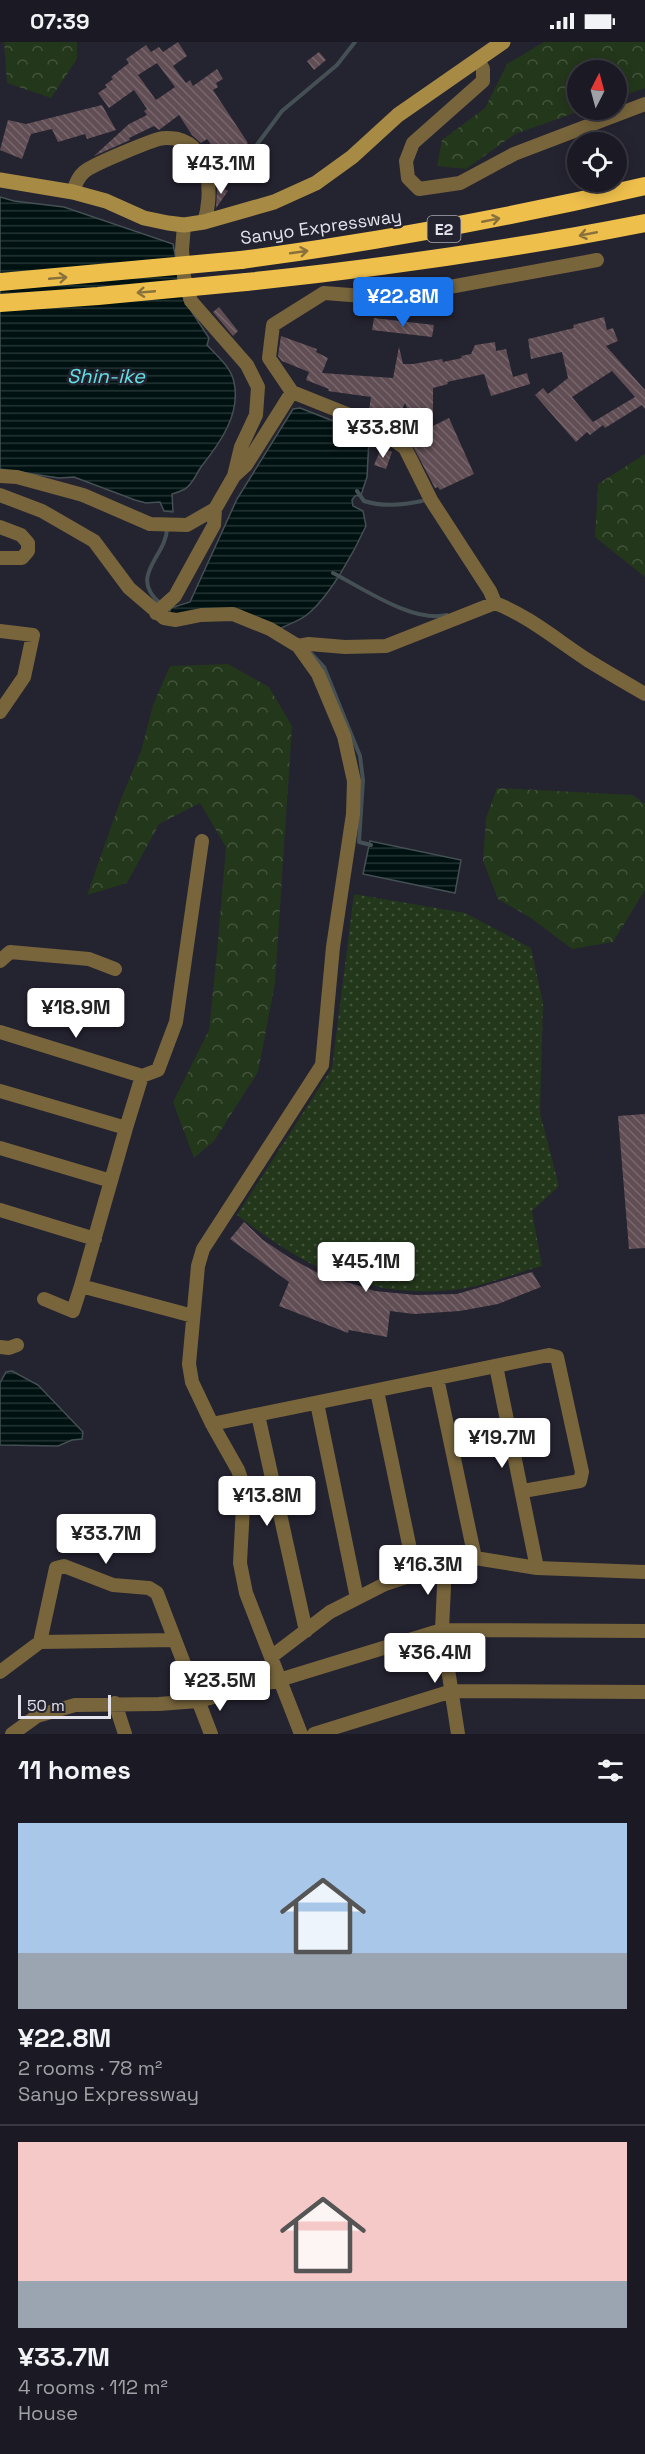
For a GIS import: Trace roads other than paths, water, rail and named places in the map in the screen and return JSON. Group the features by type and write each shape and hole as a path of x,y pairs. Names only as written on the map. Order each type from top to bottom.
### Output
{"highway":[{"name":"Sanyo Expressway","path":"0,282 241,260 350,245 462,226 645,186"},
{"name":"E2","path":"0,303 357,271 645,224"}],"street":[{"path":"0,180 73,192 106,201 144,218 184,225 204,222 274,202 316,183 352,157 398,115 503,42"},
{"path":"478,60 483,69 483,81 413,143 406,161 408,178 419,189 460,183 514,154 645,104"},
{"path":"73,192 76,182 85,170 159,139 180,139 205,166 210,187 204,222"},
{"path":"161,608 175,596 214,525 215,509 234,476 241,447 256,415 258,387 247,365 191,301 183,277 184,225"},
{"path":"495,603 490,591 431,500 405,448 372,424 292,392 268,358 273,325 324,293 390,298 597,260"},
{"path":"234,476 246,465 292,392"},
{"path":"0,476 17,477 84,495 150,524 187,525 215,509"},
{"path":"0,495 42,512 94,541 129,588 161,608 164,618 176,620 201,615 233,614 270,629 298,646 318,674 345,736 354,781 353,814 333,947 322,1065 203,1249 198,1266 189,1364 192,1382 238,1470 243,1487 240,1563 246,1593 301,1734"},
{"path":"0,527 21,535 28,543 27,551 22,558 0,558"},
{"path":"298,646 309,644 345,647 386,646 495,603 509,608 645,694"},
{"path":"0,631 33,635 24,677 0,712"},
{"path":"0,1032 142,1076 158,1070 176,1022 202,841"},
{"path":"0,961 10,952 89,959 115,969"},
{"path":"44,1299 73,1311 142,1076"},
{"path":"0,1091 126,1128"},
{"path":"0,1148 111,1181"},
{"path":"0,1210 95,1239"},
{"path":"81,1286 193,1316"},
{"path":"0,1347 9,1348 17,1345"},
{"path":"212,1424 549,1355 557,1357 582,1472 580,1481 523,1491"},
{"path":"496,1366 537,1568"},
{"path":"437,1378 475,1558"},
{"path":"377,1391 416,1573"},
{"path":"317,1403 357,1598"},
{"path":"258,1415 306,1631"},
{"path":"271,1657 330,1612 385,1584 445,1564 475,1558 537,1568 645,1572"},
{"path":"445,1564 442,1630 458,1734"},
{"path":"40,1642 56,1568 64,1566 113,1585 149,1588 157,1593 211,1734"},
{"path":"12,1734 37,1716 75,1705 198,1701 279,1680 442,1630 645,1631"},
{"path":"0,1672 40,1642 175,1640"},
{"path":"314,1734 452,1690 645,1692"},
{"path":"115,1703 125,1734"},
{"path":"0,1725 7,1734"}],"water":[{"name":"Shin-ike","path":"0,197 64,207 173,244 184,300 209,338 207,345 230,371 235,394 232,417 222,438 190,484 185,489 172,494 173,512 164,511 160,502 146,503 135,500 74,477 59,478 0,469"},
{"path":"300,408 341,424 369,439 367,477 361,495 355,496 352,500 353,506 363,511 366,526 341,572 326,595 309,613 281,628 232,610 168,616 171,608 190,602 237,499 293,409"},
{"path":"370,841 461,860 455,893 363,874"},
{"path":"12,1371 38,1385 83,1432 82,1439 72,1440 58,1446 0,1445 0,1383 6,1372"}],"waterway":[{"path":"234,158 250,154 282,111 337,65 355,42"},
{"path":"208,164 227,159"},
{"path":"357,491 364,501 378,504 422,501"},
{"path":"161,604 151,594 147,584 151,566 161,549 167,529"},
{"path":"333,573 404,609 419,614 447,615"},
{"path":"311,653 324,667 360,756 363,780 359,842 371,845"}]}
